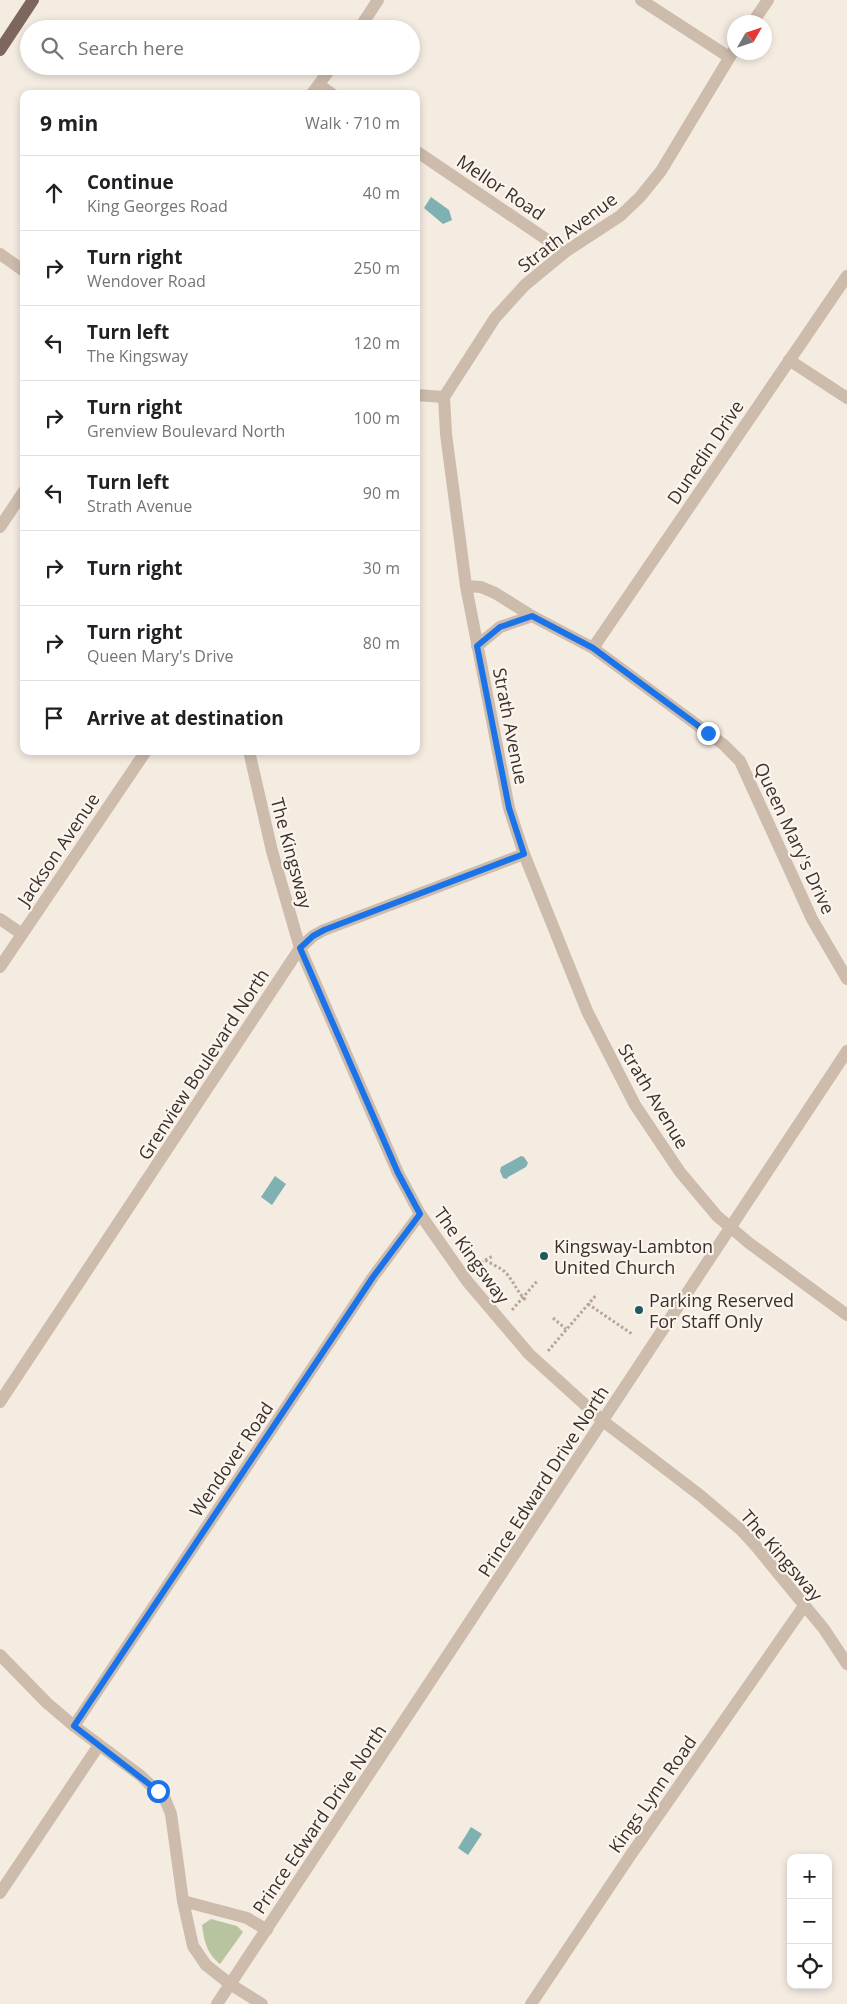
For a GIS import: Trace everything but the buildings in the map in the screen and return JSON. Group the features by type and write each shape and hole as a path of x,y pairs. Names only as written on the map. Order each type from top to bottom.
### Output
{"main road":[{"path":"0,50 33,0"}],"street":[{"path":"365,20 378,0"},
{"path":"641,0 727,51"},
{"path":"758,15 768,0"},
{"name":"Strath Avenue","path":"728,60 661,171 640,197 620,216 565,252 525,285 495,318 444,397 446,434 466,586 509,808 524,854 587,1011 635,1105 680,1172 717,1216 847,1315"},
{"path":"316,89 326,75"},
{"name":"Mellor Road","path":"420,154 565,252"},
{"path":"0,254 20,268"},
{"name":"Dunedin Drive","path":"593,648 847,276"},
{"path":"789,360 847,398"},
{"path":"420,395 444,397"},
{"path":"0,527 20,497"},
{"name":"Queen Mary's Drive","path":"466,586 481,587 495,593 532,616 593,648 719,741 740,761 812,919 847,980"},
{"path":"477,646 500,627 532,616"},
{"name":"Jackson Avenue","path":"0,967 143,755"},
{"name":"The Kingsway","path":"250,755 272,851 300,948 398,1173 420,1214 467,1281 510,1334 550,1374 603,1421 701,1496 741,1530 824,1630 847,1664"},
{"name":"Grenview Boulevard North","path":"0,1402 300,948 313,936 324,930 524,854"},
{"path":"0,919 22,934"},
{"name":"Prince Edward Drive North","path":"217,2004 847,1051"},
{"name":"Wendover Road","path":"74,1726 373,1277 420,1214"},
{"name":"Kings Lynn Road","path":"531,2004 630,1856 804,1606"},
{"path":"0,1655 46,1703 141,1776 166,1799 172,1821 183,1901 193,1946 206,1965 230,1984 262,2004"},
{"path":"0,1893 99,1745"},
{"name":"Prince Edward Drive North","path":"183,1901 247,1918 267,1930"}],"path":[{"path":"477,1265 493,1256"},
{"path":"485,1260 505,1272 527,1301"},
{"path":"512,1310 538,1280"},
{"path":"548,1351 597,1294"},
{"path":"588,1304 632,1334"},
{"path":"553,1318 566,1329"}],"green space":[{"path":"211,1919 237,1926 243,1932 220,1964 209,1951 204,1936 202,1925"}],"water":[{"path":"431,197 449,210 452,220 443,224 424,208"},
{"path":"521,1156 528,1163 526,1167 507,1179 503,1178 500,1171 501,1167"},
{"path":"275,1176 286,1184 272,1205 261,1197"},
{"path":"471,1827 482,1834 468,1855 458,1848"}],"place":[{"name":"Kingsway-Lambton United Church","path":"544,1256"},
{"name":"Parking Reserved For Staff Only","path":"639,1310"}],"route":[{"path":"158,1791 74,1726 373,1277 420,1214 398,1173 300,948 313,936 324,930 524,854 509,808 477,646 500,627 532,616 561,630 593,648 708,733"}]}
